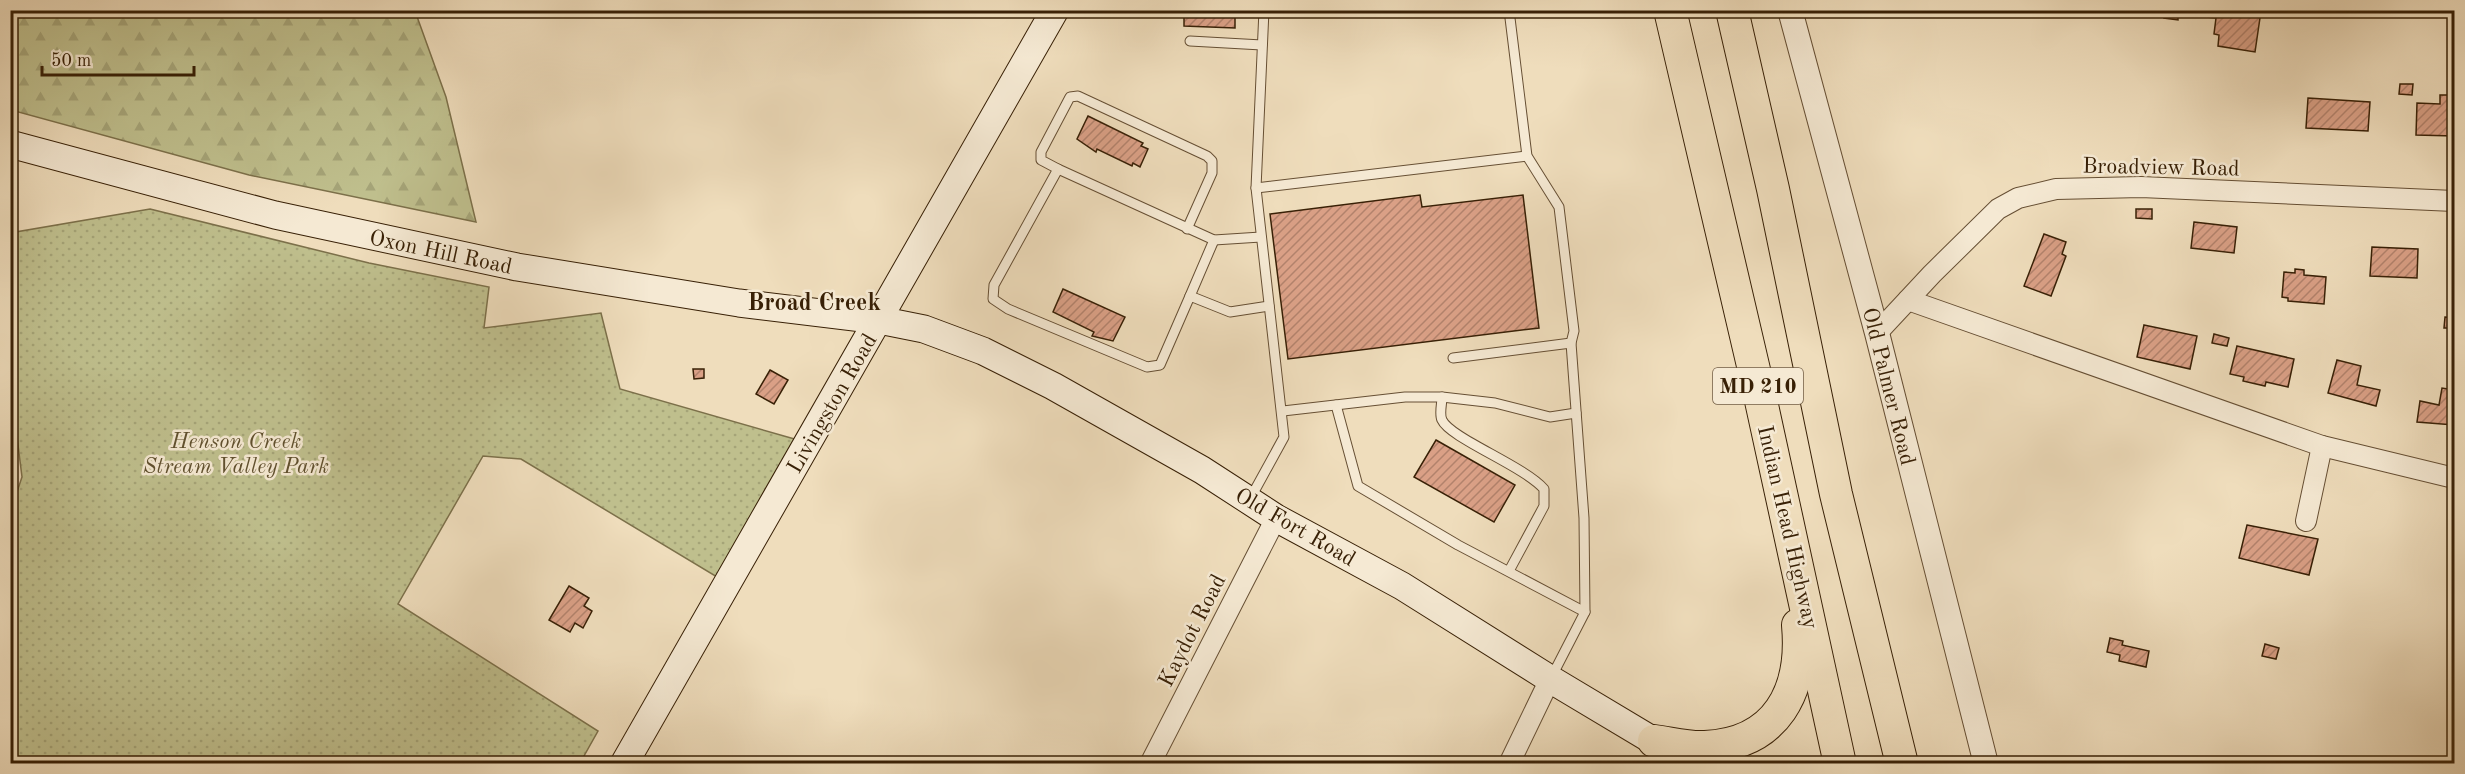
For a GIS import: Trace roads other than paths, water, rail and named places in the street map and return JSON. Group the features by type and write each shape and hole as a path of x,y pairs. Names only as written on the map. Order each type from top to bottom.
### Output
{"highway":[{"name":"Indian Head Highway","path":"1670,10 1791,538 1840,764"},
{"name":"MD 210","path":"1732,10 1773,189 1836,494 1902,764"},
{"path":"1654,741 1704,747 1750,737 1772,723 1789,699 1797,673 1800,641 1791,538"}],"main road":[{"name":"Livingston Road","path":"624,764 1055,10"},
{"name":"Oxon Hill Road","path":"10,144 275,215 517,267 739,303 879,320"},
{"name":"Old Fort Road","path":"879,320 924,329 993,356 1053,386 1202,470 1276,518 1402,586 1550,679 1654,741 1700,764"}],"street":[{"name":"Old Palmer Road","path":"1790,10 1877,333 1986,764"},
{"name":"Broadview Road","path":"1877,333 1998,209 2018,198 2056,189 2141,187 2454,201"},
{"path":"1908,300 2322,446 2454,477"},
{"path":"2306,521 2322,446"},
{"name":"Kaydot Road","path":"1150,764 1276,518"},
{"path":"1509,764 1550,679"}],"lane":[{"path":"1249,501 1284,437 1283,411 1256,188 1264,10"},
{"path":"1509,10 1527,156 1559,207 1574,331 1570,343 1584,518 1585,612 1550,679"},
{"path":"2418,10 2430,10"},
{"path":"1190,41 1262,45"},
{"path":"1187,229 1212,173 1212,161 1207,156 1078,96 1070,97 1041,152 1041,160 1187,229 1214,240 1261,237"},
{"path":"1256,188 1527,156"},
{"path":"1058,169 994,285 993,298 1008,309 1148,367 1160,365 1214,240"},
{"path":"1190,297 1230,312 1269,306"},
{"path":"1453,358 1570,343"},
{"path":"1283,411 1405,397 1442,397 1495,403 1550,417 1576,413"},
{"path":"1442,397 1443,421 1451,431 1511,464 1537,481 1544,489 1544,506 1509,572"},
{"path":"1336,405 1358,486 1509,572 1585,612"}],"district":[{"name":"Broad Creek","path":"814,302"}],"park label":[{"name":"Henson Creek Stream Valley Park","path":"236,452"}]}
